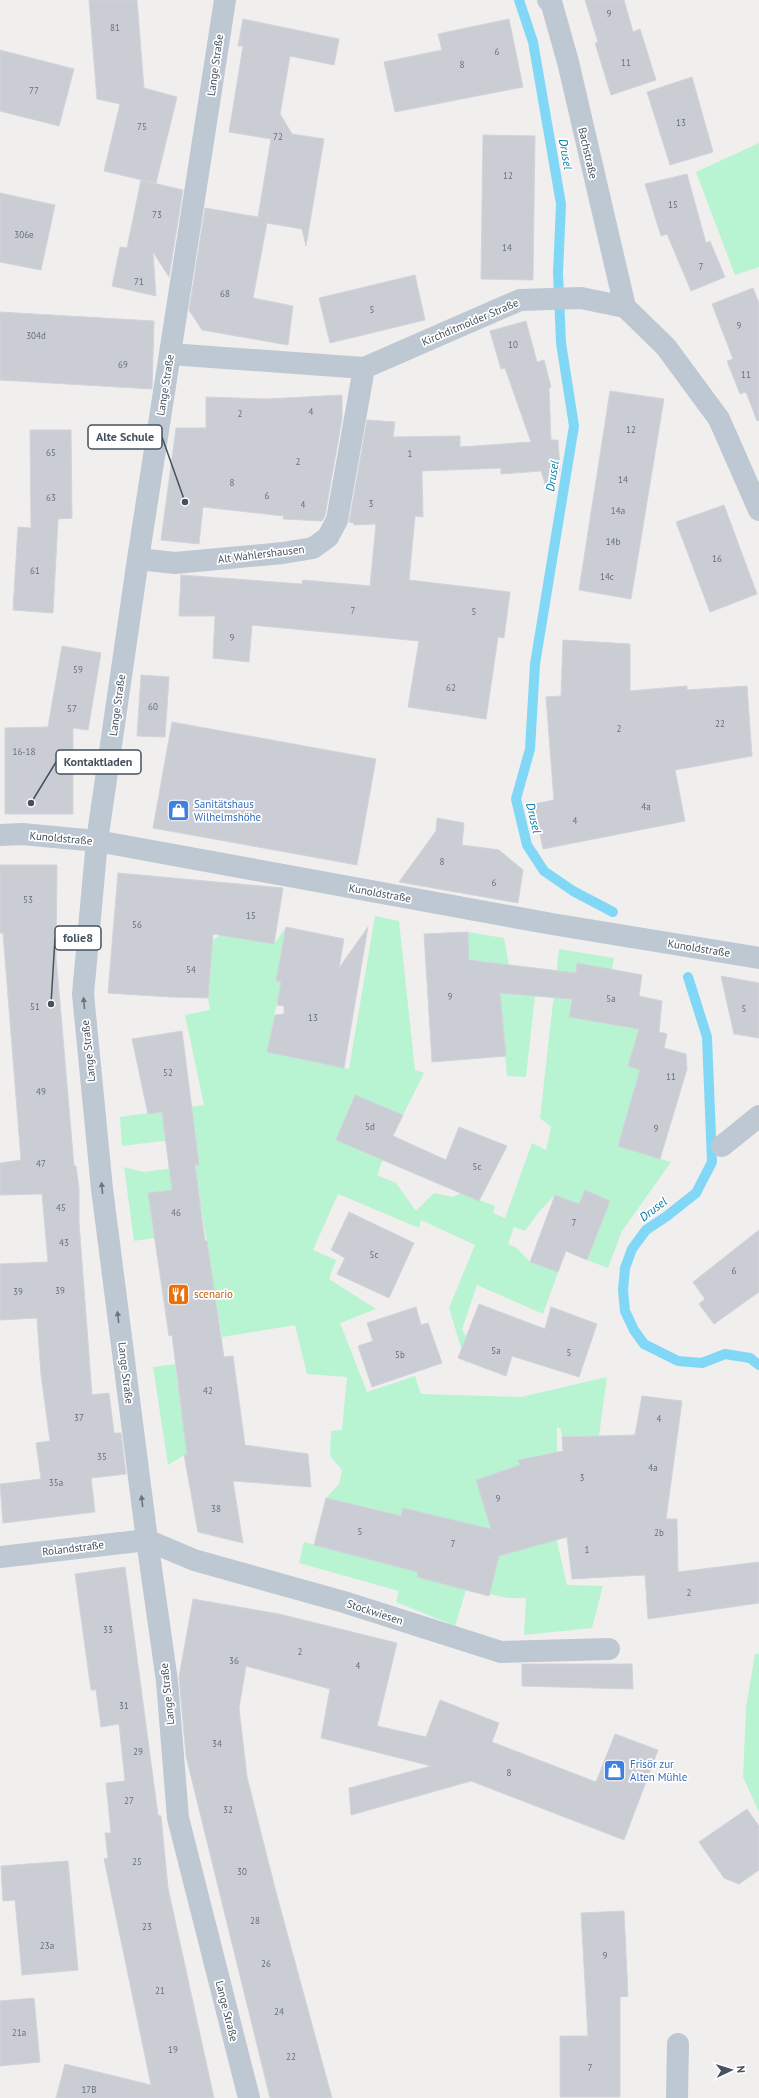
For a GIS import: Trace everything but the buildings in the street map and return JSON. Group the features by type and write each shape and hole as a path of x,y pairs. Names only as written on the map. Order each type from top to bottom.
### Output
{"street":[{"name":"Lange Straße","path":"225,0 138,559 97,841 83,994 102,1189 147,1540 167,1681 178,1818 249,2098"},
{"name":"Bachstraße","path":"548,0 552,5 568,62 625,307"},
{"name":"Kirchditmolder Straße","path":"170,354 364,368 520,300 581,298 625,307"},
{"path":"625,307 666,347 719,418 759,510"},
{"name":"Alt Wahlershausen","path":"138,559 175,563 282,553 312,548 328,537 337,520 364,368"},
{"name":"Kunoldstraße","path":"0,835 22,834 97,841 552,924 759,958"},
{"path":"722,1146 759,1116"},
{"name":"Rolandstraße","path":"0,1557 147,1540"},
{"name":"Stockwiesen","path":"147,1540 194,1560 344,1602 502,1652 609,1649"},
{"path":"677,2098 678,2044"}],"green space":[{"path":"759,143 759,267 735,275 696,172"},
{"path":"375,916 399,921 415,1070 424,1073 403,1115 354,1096 336,1140 383,1159 377,1175 396,1183 416,1211 434,1193 454,1197 460,1193 495,1206 493,1213 505,1218 532,1143 546,1150 551,1127 540,1118 559,949 614,958 612,970 577,964 569,1017 653,1031 618,1146 671,1162 622,1231 608,1268 587,1260 610,1201 585,1190 579,1204 555,1195 538,1213 525,1231 514,1227 508,1244 517,1248 530,1262 558,1272 543,1314 477,1285 462,1329 472,1348 466,1364 449,1308 475,1245 421,1220 419,1228 338,1194 313,1250 336,1260 329,1279 376,1309 340,1323 367,1392 415,1376 421,1394 521,1397 607,1377 599,1436 562,1437 561,1429 557,1427 557,1467 542,1469 539,1455 518,1460 527,1496 548,1503 567,1585 603,1586 592,1628 524,1635 526,1598 508,1598 489,1594 432,1516 417,1577 466,1590 455,1626 396,1602 399,1591 299,1563 304,1542 392,1565 406,1518 326,1498 339,1484 342,1470 330,1456 331,1431 342,1430 347,1377 307,1374 295,1325 222,1337 198,1187 148,1193 154,1238 134,1241 124,1167 143,1172 199,1165 195,1137 122,1146 120,1117 204,1105 185,1015 210,1010 208,998 213,940 220,935 274,944 286,927 276,981 281,982 267,1052 349,1069"},
{"path":"468,932 504,938 509,965 507,993 535,996 526,1077 507,1076 500,995 472,997"},
{"path":"175,1364 182,1417 210,1451 184,1455 168,1465 153,1367"},
{"path":"755,1654 759,1654 759,1812 743,1777 746,1707"}],"waterway":[{"name":"Drusel","path":"519,0 533,42 561,204 558,273 561,343 574,426 535,664 530,749 516,799 527,845 544,871 573,891 613,912"},
{"name":"Drusel","path":"688,977 707,1037 712,1162 696,1193 667,1216 646,1230 632,1249 625,1268 623,1290 625,1311 634,1330 644,1344 678,1361 702,1363 725,1354 750,1358 759,1365"}],"place":[{"name":"Alte Schule","path":"185,502"},
{"name":"Kontaktladen","path":"31,803"},
{"name":"Sanitätshaus Wilhelmshöhe","path":"179,810"},
{"name":"folie8","path":"51,1004"},
{"name":"scenario","path":"178,1294"},
{"name":"Frisör zur Alten Mühle","path":"615,1770"}]}
